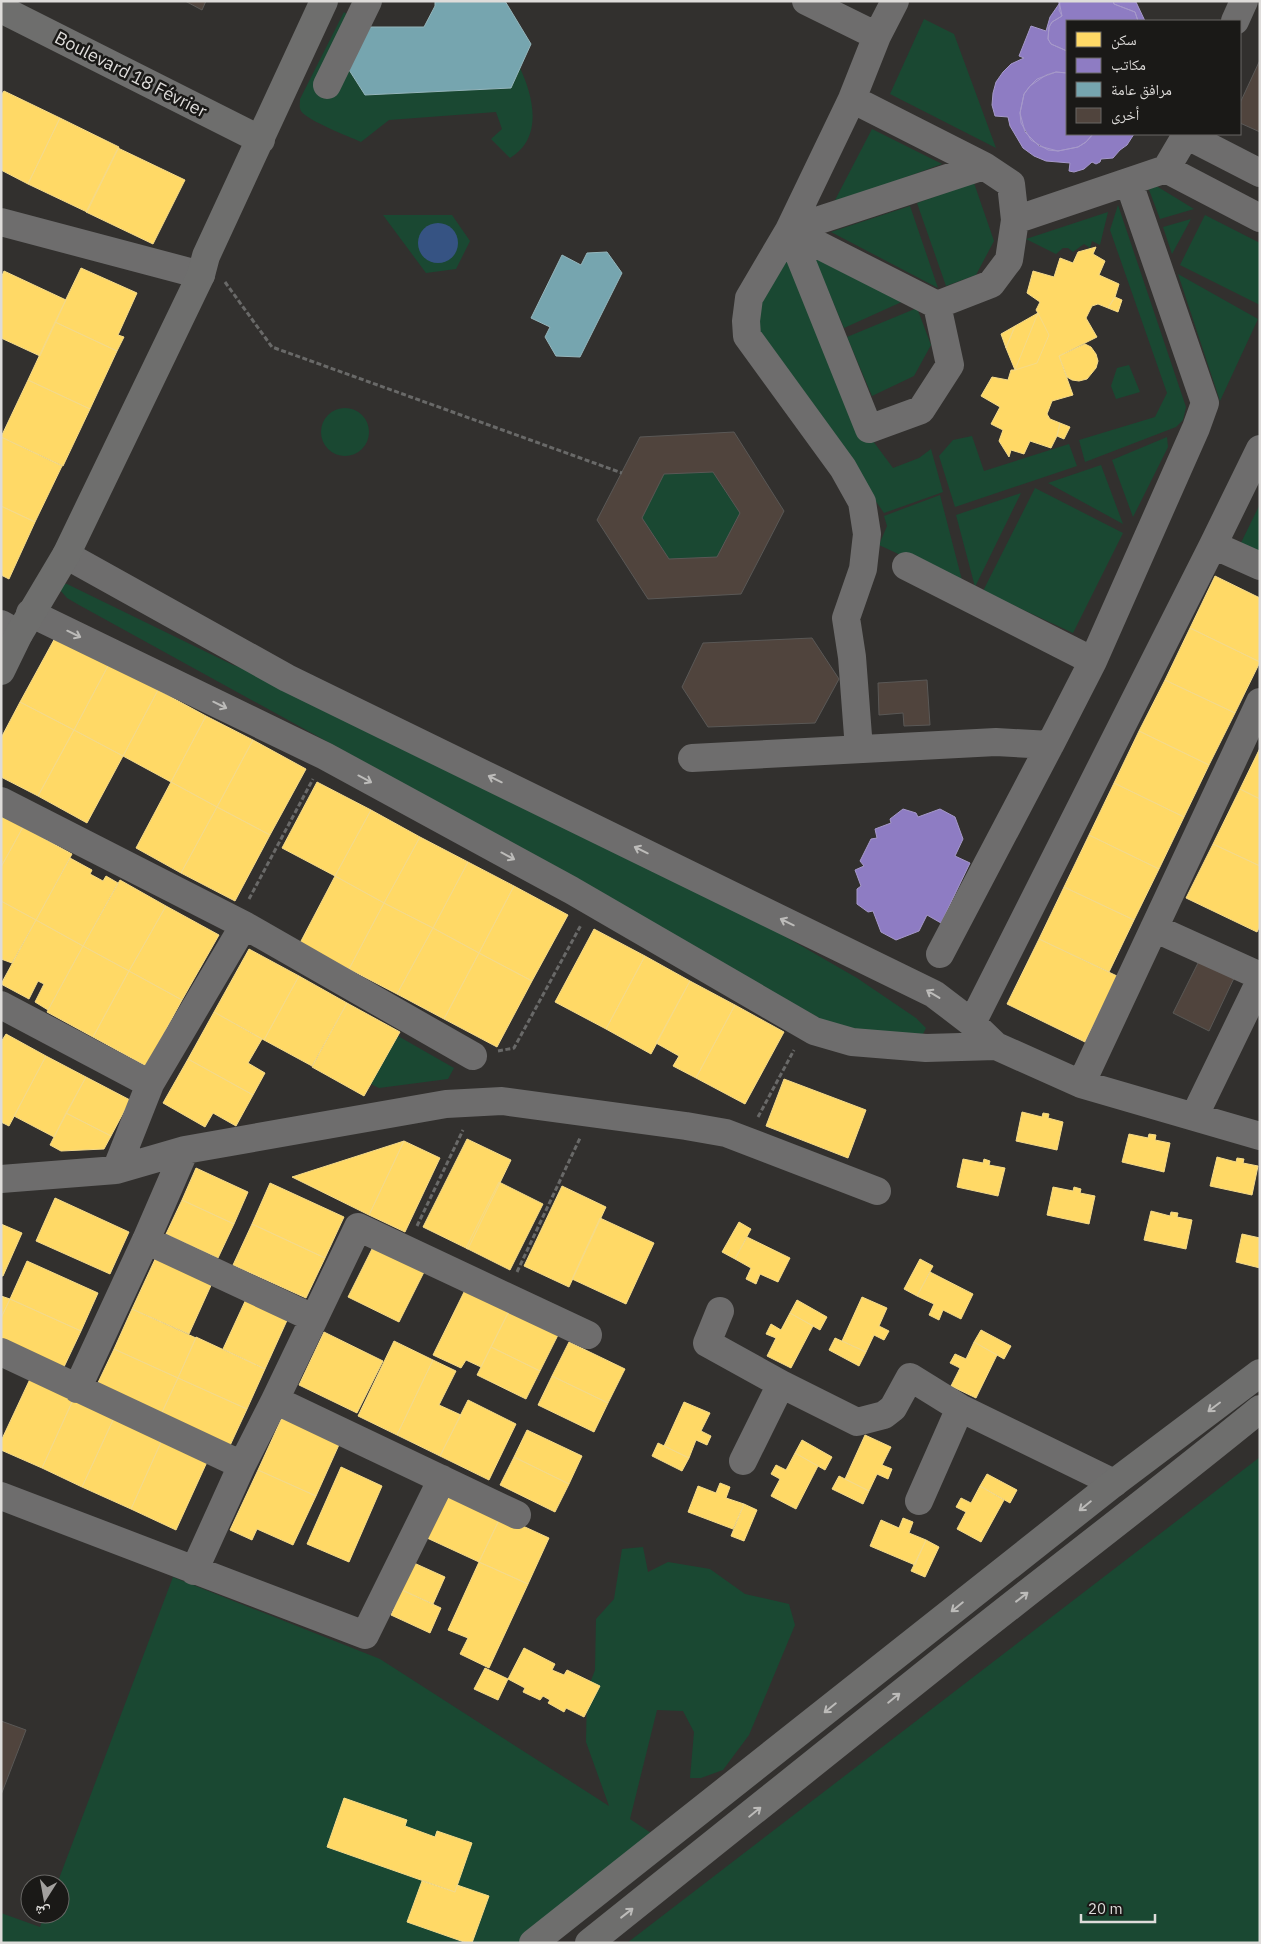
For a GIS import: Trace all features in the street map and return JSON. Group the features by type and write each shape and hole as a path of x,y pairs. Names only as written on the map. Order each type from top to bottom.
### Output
{"main road":[{"path":"1,670 17,624 66,555 203,265 324,1"},
{"name":"Boulevard 18 Février","path":"1,9 261,140"},
{"path":"533,1943 1114,1483 1260,1373"},
{"path":"589,1943 1260,1409"}],"street":[{"path":"327,85 368,1"},
{"path":"806,1 877,36"},
{"path":"859,749 852,657 846,618 863,569 867,534 862,502 843,468 747,336 746,321 749,298 789,230 852,98 877,36 895,1"},
{"path":"1235,20 1244,1"},
{"path":"789,230 937,306 991,284 1009,260 1015,220 1010,184 984,166 852,98"},
{"path":"1015,220 1166,169 1185,135"},
{"path":"1188,135 1260,173"},
{"path":"789,230 984,166"},
{"path":"1166,169 1260,218"},
{"path":"940,954 1093,660 1196,428 1205,403 1129,183"},
{"path":"1,222 203,265"},
{"path":"789,230 869,429 921,410 950,365 937,306"},
{"path":"972,1023 1260,448"},
{"path":"1213,545 1260,566"},
{"path":"66,555 287,678 934,994 972,1023 996,1046 1081,1084 1260,1136"},
{"path":"906,566 1093,660"},
{"path":"17,624 325,756 593,903 814,1031 852,1042 926,1048 996,1046"},
{"path":"1081,1084 1260,702"},
{"path":"692,758 996,742 1050,745"},
{"path":"1,801 240,924 473,1056"},
{"path":"116,1170 150,1084 240,924"},
{"path":"1154,928 1260,976"},
{"path":"1194,1117 1260,981"},
{"path":"1,1005 150,1084"},
{"path":"1,1178 116,1170 185,1150 446,1104 502,1101 726,1133 877,1191"},
{"path":"77,1389 146,1240 185,1150"},
{"path":"194,1571 242,1465 358,1226 588,1334"},
{"path":"146,1240 313,1318"},
{"path":"720,1312 707,1343 781,1384 857,1422 884,1415 893,1408 910,1378 960,1408 1114,1483"},
{"path":"1,1352 242,1465"},
{"path":"743,1461 781,1384"},
{"path":"275,1400 517,1515"},
{"path":"919,1501 960,1408"},
{"path":"1,1496 365,1635 442,1479"}],"path":[{"path":"203,265 272,347 622,473"},
{"path":"240,924 325,756"},
{"path":"473,1056 514,1048 593,903"},
{"path":"746,1140 806,1027"},
{"path":"406,1249 476,1102"},
{"path":"506,1296 591,1113"}],"green space":[{"path":"344,12 363,27 344,62 365,95 510,88 520,68 529,92 533,117 527,140 520,150 510,158 491,139 502,129 496,112 389,120 361,142 320,124 305,115 300,110 300,99"},
{"path":"924,19 954,34 996,148 890,94"},
{"path":"872,129 942,164 833,204"},
{"path":"1145,179 1194,209 1160,219"},
{"path":"974,183 994,241 976,275 946,286 917,203"},
{"path":"1118,205 1186,407 1183,420 1176,427 1085,462 1079,440 1155,417 1167,393 1110,230"},
{"path":"910,206 938,288 831,232"},
{"path":"1108,212 1100,245 1092,241 1090,248 1084,244 1073,252 1068,248 1063,248 1056,254 1026,239"},
{"path":"383,215 452,215 470,241 456,269 426,273"},
{"path":"1205,215 1260,243 1260,305 1180,265"},
{"path":"1191,219 1172,254 1163,227"},
{"path":"785,248 870,437 893,468 919,458 931,449 943,492 884,513 760,335 760,291"},
{"path":"811,251 906,300 844,328"},
{"path":"1178,274 1258,319 1220,401"},
{"path":"917,308 931,345 914,376 872,396 847,337"},
{"path":"1129,365 1140,392 1116,399 1111,386 1117,368"},
{"path":"345,408 354,410 362,415 367,423 369,432 367,441 362,449 354,454 345,456 336,454 328,449 323,441 321,432 323,423 328,415 336,410"},
{"path":"972,436 984,471 1069,444 1077,466 955,507 939,456 953,440"},
{"path":"1167,437 1168,447 1133,517 1112,460"},
{"path":"1101,465 1123,524 1048,483"},
{"path":"713,472 740,513 717,557 669,559 642,518 664,474"},
{"path":"1035,488 1123,533 1073,633 983,591"},
{"path":"1021,493 975,587 956,515"},
{"path":"940,495 963,584 879,545 887,526 884,516"},
{"path":"1260,504 1260,566 1235,555"},
{"path":"62,584 67,584 233,665 253,671 725,902 857,978 916,1018 926,1028 923,1034 847,1030 828,1023 337,747 79,605 67,598 60,590"},
{"path":"398,1036 454,1068 448,1079 379,1088 371,1084"},
{"path":"1260,1457 1260,1943 627,1943"},
{"path":"643,1547 648,1572 668,1562 710,1569 745,1594 789,1604 795,1625 749,1735 723,1770 701,1778 690,1778 694,1732 683,1711 657,1710 630,1819 654,1835 517,1943 1,1943 1,1913 20,1920 20,1924 32,1924 40,1927 41,1924 70,1924 70,1874 61,1874 173,1577 380,1659 609,1806 586,1742 587,1691 595,1670 596,1619 614,1599 622,1549"}],"water":[{"path":"438,223 452,229 458,243 452,257 438,263 424,257 418,243 424,229"}],"building: سكن":[{"path":"4,91 60,118 28,184 1,170 1,95"},
{"path":"60,118 119,147 87,212 28,184"},
{"path":"118,148 185,180 153,244 86,212"},
{"path":"1096,247 1093,254 1105,261 1099,275 1119,284 1115,297 1108,308 1098,304 1092,306 1086,318 1097,337 1059,356 1073,395 1052,401 1047,414 1050,419 1060,423 1057,436 1051,448 1030,441 1024,454 1011,450 1009,457 999,441 1003,430 991,424 1000,407 981,396 992,377 1008,380 1011,370 1015,370 1038,313 1036,310 1040,302 1027,293 1033,271 1054,277 1060,258 1073,263 1078,252"},
{"path":"81,268 137,293 118,335 124,337 117,351 55,322"},
{"path":"4,271 66,300 40,356 1,338 1,278"},
{"path":"1115,297 1122,300 1118,312 1108,308"},
{"path":"1038,313 1049,335 1037,363 1015,370 1006,348 1015,326"},
{"path":"55,322 117,351 90,409 28,380"},
{"path":"1015,326 1006,348 1001,334"},
{"path":"1085,344 1091,347 1096,354 1098,361 1096,368 1087,379 1072,380 1067,377 1059,356"},
{"path":"28,380 90,409 63,466 1,437"},
{"path":"1060,423 1070,427 1064,439 1057,436"},
{"path":"1,437 62,466 35,522 1,506"},
{"path":"1,506 35,522 9,579 1,575"},
{"path":"1215,576 1260,598 1260,662 1190,628"},
{"path":"1190,628 1260,662 1235,713 1165,680"},
{"path":"56,636 109,664 74,730 20,702"},
{"path":"109,664 158,690 123,756 74,730"},
{"path":"1165,680 1235,713 1209,765 1139,731"},
{"path":"158,690 206,716 171,782 123,756"},
{"path":"20,702 74,730 38,796 1,777 1,738"},
{"path":"206,716 253,740 217,807 171,782"},
{"path":"74,730 123,756 87,823 38,796"},
{"path":"1139,731 1209,765 1184,817 1114,783"},
{"path":"253,740 306,769 270,835 217,807"},
{"path":"1260,748 1260,799 1240,789"},
{"path":"171,782 217,807 181,873 136,848"},
{"path":"317,782 371,810 335,876 282,848"},
{"path":"1114,783 1184,817 1159,869 1089,835"},
{"path":"1240,789 1260,799 1260,866 1213,844"},
{"path":"217,807 270,835 235,901 181,873"},
{"path":"371,810 420,837 384,903 335,876"},
{"path":"1,815 23,827 1,867"},
{"path":"23,827 72,854 36,920 1,901 1,867"},
{"path":"1089,835 1159,869 1134,920 1064,887"},
{"path":"420,837 468,862 433,928 384,903"},
{"path":"1213,844 1260,866 1260,926 1257,932 1186,898"},
{"path":"70,858 92,870 90,874 103,881 106,876 118,883 83,946 36,920"},
{"path":"468,862 514,886 479,953 433,928"},
{"path":"335,876 384,903 349,969 300,943"},
{"path":"120,880 166,906 129,971 83,946"},
{"path":"514,886 568,915 532,981 479,953"},
{"path":"1064,887 1134,920 1109,972 1039,939"},
{"path":"1,901 36,920 12,963 1,959"},
{"path":"384,903 433,928 397,994 349,969"},
{"path":"166,906 219,935 182,1000 129,971"},
{"path":"36,920 83,946 48,1010 35,1002 44,984 38,981 29,999 1,984"},
{"path":"433,928 479,953 444,1019 397,994"},
{"path":"594,929 645,956 606,1029 555,1002"},
{"path":"1039,939 1117,976 1085,1042 1007,1004"},
{"path":"83,946 129,971 93,1037 47,1012"},
{"path":"249,949 299,976 264,1040 214,1012"},
{"path":"479,953 532,981 497,1047 444,1019"},
{"path":"645,956 690,981 651,1054 606,1029"},
{"path":"129,971 182,1000 146,1066 93,1037"},
{"path":"299,976 347,1003 312,1066 264,1040"},
{"path":"690,981 735,1005 696,1078 673,1066 679,1056 656,1043"},
{"path":"347,1003 400,1032 364,1096 312,1067"},
{"path":"735,1005 784,1032 745,1104 696,1078"},
{"path":"214,1012 262,1039 248,1063 265,1073 253,1095 188,1059"},
{"path":"6,1034 46,1056 9,1126 1,1122 1,1042"},
{"path":"46,1056 86,1077 54,1137 14,1116"},
{"path":"188,1059 253,1095 236,1126 213,1113 205,1127 163,1103"},
{"path":"86,1077 130,1100 111,1136 66,1113"},
{"path":"784,1079 866,1110 848,1158 766,1126"},
{"path":"1022,1112 1042,1117 1043,1113 1049,1114 1048,1118 1063,1122 1057,1150 1016,1141"},
{"path":"66,1113 111,1136 104,1149 61,1151 50,1145"},
{"path":"1129,1134 1148,1138 1149,1134 1156,1135 1155,1140 1170,1143 1164,1172 1122,1162"},
{"path":"467,1139 511,1160 468,1249 423,1227"},
{"path":"404,1141 369,1215 292,1177"},
{"path":"404,1141 440,1158 405,1232 369,1215"},
{"path":"1217,1157 1236,1162 1237,1158 1244,1159 1243,1163 1258,1166 1252,1195 1210,1186"},
{"path":"963,1159 983,1163 984,1159 990,1161 989,1165 1005,1168 998,1196 957,1187"},
{"path":"196,1168 248,1192 234,1224 182,1200"},
{"path":"499,1182 543,1204 510,1270 466,1248"},
{"path":"270,1183 344,1217 325,1258 252,1224"},
{"path":"562,1186 606,1207 569,1287 524,1266"},
{"path":"1053,1187 1073,1191 1074,1187 1081,1189 1080,1193 1095,1196 1089,1224 1047,1215"},
{"path":"55,1198 129,1232 110,1274 36,1241"},
{"path":"182,1200 234,1224 218,1258 166,1234"},
{"path":"1151,1211 1170,1216 1171,1212 1178,1213 1177,1217 1192,1220 1186,1249 1144,1240"},
{"path":"600,1218 654,1243 626,1304 572,1279"},
{"path":"739,1222 751,1229 735,1259 722,1252"},
{"path":"1,1224 22,1233 3,1276 1,1276"},
{"path":"252,1224 325,1258 306,1298 233,1265"},
{"path":"1242,1234 1260,1238 1260,1268 1236,1262"},
{"path":"747,1237 790,1258 778,1282 760,1274 756,1284 746,1279 751,1268 735,1259"},
{"path":"375,1243 426,1268 399,1322 348,1297"},
{"path":"157,1255 213,1281 189,1334 132,1309"},
{"path":"920,1259 933,1266 917,1296 904,1289"},
{"path":"27,1261 98,1293 81,1331 10,1299"},
{"path":"930,1272 973,1294 961,1319 943,1310 939,1320 929,1315 934,1304 917,1296"},
{"path":"466,1288 510,1309 481,1367 466,1360 461,1368 433,1355"},
{"path":"1,1296 10,1299 1,1318"},
{"path":"247,1297 289,1316 265,1369 223,1349"},
{"path":"862,1297 887,1308 879,1326 889,1331 884,1340 874,1335 866,1352 842,1341"},
{"path":"10,1299 81,1331 63,1369 1,1341 1,1318"},
{"path":"797,1300 827,1317 820,1330 790,1313"},
{"path":"132,1309 196,1338 178,1378 114,1349"},
{"path":"510,1309 559,1333 540,1371 491,1347"},
{"path":"790,1313 813,1326 791,1368 767,1356 776,1338 766,1334 771,1324 781,1330"},
{"path":"981,1330 1011,1346 1004,1359 974,1342"},
{"path":"324,1332 383,1361 357,1413 299,1385"},
{"path":"196,1337 265,1369 247,1409 178,1378"},
{"path":"835,1338 866,1352 859,1366 829,1350"},
{"path":"394,1341 433,1360 397,1435 358,1416"},
{"path":"569,1342 625,1369 608,1403 552,1376"},
{"path":"974,1342 997,1355 976,1398 951,1386 960,1368 950,1363 955,1354 966,1359"},
{"path":"491,1347 540,1371 526,1399 477,1375"},
{"path":"114,1349 178,1378 158,1421 94,1391"},
{"path":"433,1360 456,1371 439,1405 461,1415 440,1456 397,1435"},
{"path":"552,1376 608,1403 594,1432 538,1405"},
{"path":"178,1378 247,1409 227,1452 158,1421"},
{"path":"30,1379 73,1400 42,1468 1,1450 1,1441"},
{"path":"73,1400 114,1418 82,1487 42,1468"},
{"path":"468,1400 516,1424 489,1480 440,1456"},
{"path":"684,1402 710,1413 701,1431 711,1436 707,1445 696,1440 689,1458 664,1446"},
{"path":"285,1411 342,1438 316,1496 258,1470"},
{"path":"114,1418 162,1440 131,1509 82,1487"},
{"path":"527,1430 582,1456 569,1484 514,1457"},
{"path":"865,1435 891,1447 882,1465 892,1469 888,1479 877,1474 869,1491 845,1479"},
{"path":"162,1440 207,1462 176,1530 131,1509"},
{"path":"802,1440 832,1457 825,1470 795,1453"},
{"path":"658,1443 689,1458 682,1471 652,1456"},
{"path":"795,1453 818,1466 796,1509 771,1496 780,1479 771,1474 776,1465 786,1470"},
{"path":"514,1457 569,1484 555,1512 500,1485"},
{"path":"341,1467 382,1486 349,1562 307,1544"},
{"path":"258,1470 316,1496 293,1545 257,1529 252,1540 230,1530"},
{"path":"987,1474 1017,1490 1010,1503 980,1486"},
{"path":"839,1476 869,1491 863,1504 832,1489"},
{"path":"720,1483 730,1487 726,1498 744,1504 733,1529 688,1512 698,1486 716,1493"},
{"path":"980,1486 1004,1500 981,1542 957,1529 966,1512 956,1507 961,1498 971,1503"},
{"path":"449,1492 501,1516 479,1562 427,1538"},
{"path":"744,1504 757,1510 744,1541 731,1536"},
{"path":"501,1516 549,1538 528,1584 479,1562"},
{"path":"903,1518 913,1522 909,1533 926,1540 915,1565 870,1546 881,1520 899,1528"},
{"path":"926,1540 939,1547 925,1577 911,1571"},
{"path":"479,1562 528,1584 489,1668 460,1654 468,1638 448,1630"},
{"path":"414,1563 445,1577 433,1604 402,1590"},
{"path":"402,1590 441,1608 430,1633 391,1615"},
{"path":"524,1648 555,1664 552,1670 564,1675 567,1670 600,1686 584,1717 566,1708 564,1712 548,1703 550,1700 543,1696 540,1700 523,1692 525,1688 508,1679"},
{"path":"485,1668 508,1679 498,1700 474,1689"},
{"path":"344,1798 407,1820 405,1826 435,1837 437,1831 472,1843 455,1892 327,1847"},
{"path":"422,1881 455,1892 457,1885 489,1896 472,1943 467,1943 407,1922"}],"building: مكاتب":[{"path":"1059,1 1062,16 1052,22 1049,27 1048,39 1051,44 1066,51 1066,73 1056,72 1046,75 1030,86 1024,94 1020,113 1025,132 1039,146 1058,151 1078,147 1092,135 1133,135 1127,145 1113,158 1101,159 1096,164 1092,162 1084,169 1074,172 1069,171 1070,163 1046,161 1034,156 1023,148 1010,126 1008,117 995,116 992,105 996,82 1011,64 1024,58 1019,56 1031,26 1046,31 1050,17"},
{"path":"1060,1 1113,1 1114,4 1135,12 1138,20 1066,20 1066,51 1051,44 1048,39 1049,27 1052,22 1062,16 1059,10"},
{"path":"1113,1 1136,2 1145,20 1138,20 1135,12 1114,4"},
{"path":"1056,72 1066,73 1066,135 1092,135 1086,142 1078,147 1058,151 1048,150 1031,140 1021,123 1020,113 1024,94 1037,79"},
{"path":"903,809 916,813 918,817 940,809 955,817 963,839 955,856 970,863 941,923 927,915 919,931 896,940 881,932 873,911 868,912 857,904 857,889 861,886 855,870 864,866 860,861 871,839 877,838 875,829 891,823 890,819"}],"building: مرافق عامة":[{"path":"435,1 505,1 531,44 511,88 365,95 344,62 363,27 424,27 435,6"},
{"path":"607,252 622,273 580,357 556,356 545,337 550,327 531,318 562,255 581,265 587,253"}],"building: أخرى":[{"path":"185,1 206,1 202,10"},
{"path":"1260,60 1260,132 1241,123 1241,101"},
{"path":"734,432 784,511 741,594 648,599 597,520 640,437","holes":["713,472 740,513 717,557 669,559 642,518 664,474"]},
{"path":"812,638 839,679 815,723 708,727 682,687 703,643"},
{"path":"927,680 930,725 904,726 903,713 879,715 878,683"},
{"path":"1200,959 1235,976 1209,1031 1173,1013"},
{"path":"1,1721 26,1730 1,1795"}]}
